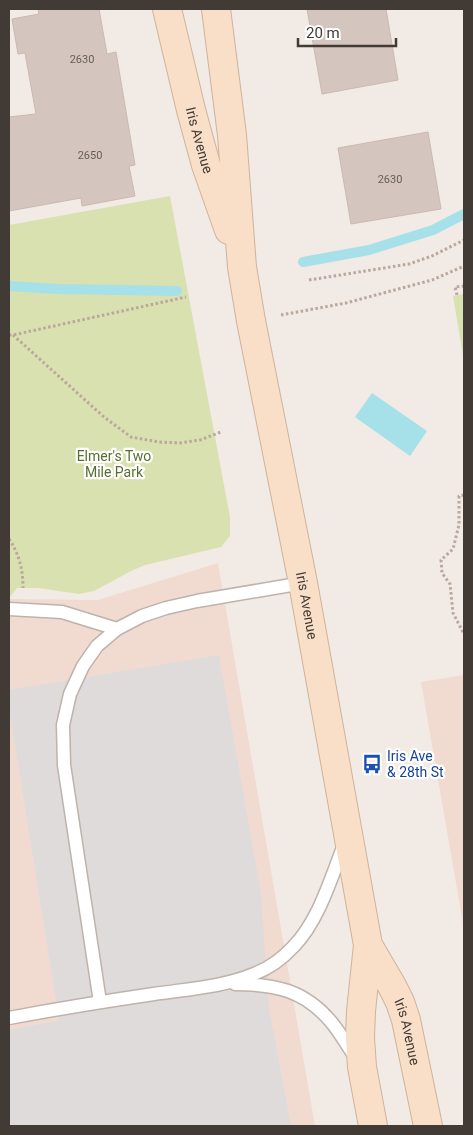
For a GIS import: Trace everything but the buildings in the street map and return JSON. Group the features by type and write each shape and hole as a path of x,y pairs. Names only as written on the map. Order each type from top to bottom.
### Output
{"main road":[{"name":"Iris Avenue","path":"167,9 206,165 242,267"},
{"name":"Iris Avenue","path":"216,9 232,135 242,267 368,945 360,1038 362,1067 372,1126"},
{"name":"Iris Avenue","path":"368,945 400,1002 406,1020 428,1126"}],"lane":[{"path":"100,1002 64,765 63,725 70,694 83,666 97,646 118,629 142,616 197,601 302,583"},
{"path":"9,609 62,612 118,629"},
{"path":"9,1018 220,984 264,970 294,947 306,933 315,917 348,836"},
{"path":"220,984 274,986 304,998 319,1009 332,1023 362,1067"}],"path":[{"path":"309,280 409,264 432,256 464,240"},
{"path":"251,321 346,303 432,280 464,266"},
{"path":"457,295 455,288 464,286"},
{"path":"11,335 186,297"},
{"path":"11,335 104,417 131,437 159,442 180,443 200,440 220,432"},
{"path":"464,495 459,496 459,526 453,549 440,560 442,574 450,584 453,613 464,634"},
{"path":"9,539 20,561 23,576 23,610"}],"shaded area":[{"path":"218,563 315,1126 9,1126 9,599 98,600"},
{"path":"219,655 261,893 269,1008 291,1126 9,1126 9,1030 59,1020 9,707 9,690"},
{"path":"464,675 464,929 421,682"}],"green space":[{"name":"Elmer's Two Mile Park","path":"170,196 230,517 230,536 221,547 145,565 94,591 79,594 38,588 17,588 10,597 9,225"},
{"path":"464,294 464,361 453,296"}],"water":[{"path":"372,393 427,431 410,456 355,417"}],"waterway":[{"path":"303,262 369,250 433,230 464,214"},
{"path":"9,286 58,289 177,291"}],"place":[{"name":"Iris Ave & 28th St","path":"372,764"}]}
